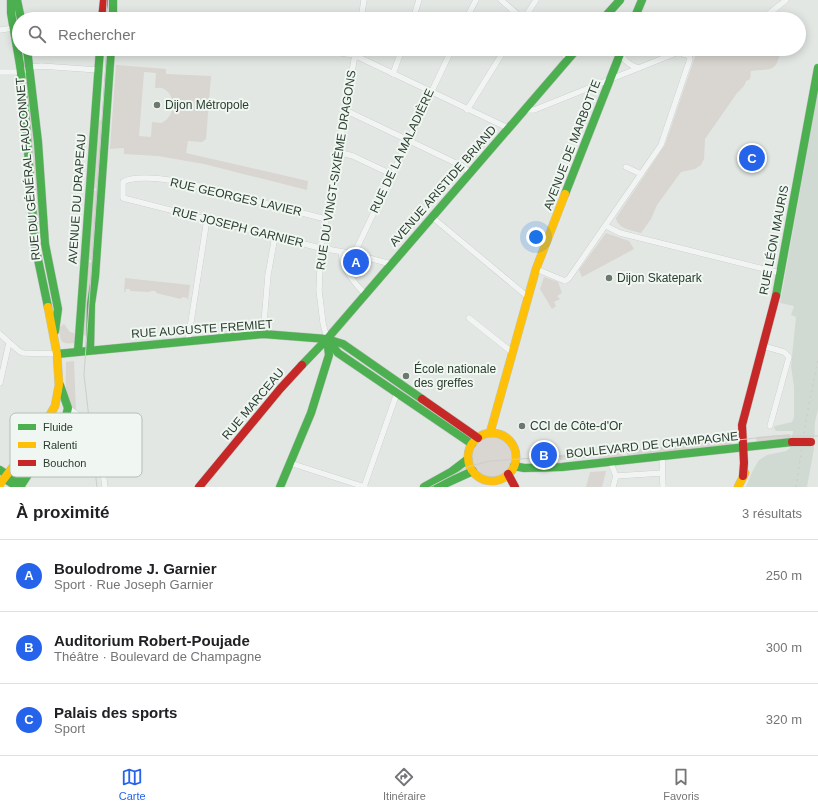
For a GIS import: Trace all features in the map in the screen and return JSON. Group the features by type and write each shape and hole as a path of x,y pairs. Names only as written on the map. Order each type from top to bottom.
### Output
{"main road":[{"name":"RUE DU GÉNÉRAL FAUCONNET","path":"10,0 12,14"},
{"path":"17,0 20,12"},
{"path":"103,12 104,0"},
{"path":"113,0 114,12"},
{"path":"609,12 620,0"},
{"path":"637,12 642,0"},
{"name":"RUE DU GÉNÉRAL FAUCONNET","path":"18,56 28,142 35,245 51,320 53,337 60,353 62,363 64,383 61,387"},
{"name":"RUE DU GÉNÉRAL FAUCONNET","path":"28,56 38,142 45,244 58,309 53,337"},
{"name":"AVENUE DU DRAPEAU","path":"78,351 99,56"},
{"name":"AVENUE DU DRAPEAU","path":"90,350 92,287 95,272 110,56"},
{"name":"AVENUE ARISTIDE BRIAND","path":"327,339 571,56"},
{"name":"AVENUE DE MARBOTTE","path":"490,433 536,269 619,56"},
{"name":"RUE LÉON MAURIS","path":"738,487 743,476 744,462 745,447 742,428 764,346 780,273 818,68"},
{"name":"RUE AUGUSTE FREMIET","path":"60,353 263,334 327,339 343,344 478,438"},
{"path":"280,487 311,413 329,355 327,339"},
{"path":"327,339 338,353 472,444"},
{"name":"RUE MARCEAU","path":"199,487 224,459 280,389 327,339"},
{"path":"313,353 319,353 323,356 325,363 324,369"},
{"path":"397,393 402,385"},
{"path":"51,413 57,403 61,387"},
{"path":"61,387 67,407 66,413"},
{"path":"57,403 67,407"},
{"path":"490,433 499,434 510,442 515,454 514,466 508,474 501,479 482,479 473,471 468,459 469,450 472,444 478,438 490,433"},
{"name":"BOULEVARD DE CHAMPAGNE","path":"514,466 524,468 562,467 792,442 814,442"},
{"path":"424,487 451,472 468,459"},
{"path":"0,484 3,472 10,464"},
{"path":"438,487 473,471"},
{"path":"508,474 515,487"},
{"path":"15,477 20,481 19,487"},
{"path":"19,487 26,477"}],"street":[{"path":"362,12 364,0"},
{"path":"415,12 419,0"},
{"path":"470,12 476,0"},
{"path":"501,0 515,12"},
{"path":"528,12 536,0"},
{"path":"771,12 786,0"},
{"path":"0,30 12,28"},
{"name":"RUE DU VINGT-SIXIÈME DRAGONS","path":"327,339 318,290 321,248 354,56"},
{"path":"356,56 467,110 508,128"},
{"path":"393,74 399,56"},
{"name":"RUE DE LA MALADIÈRE","path":"354,254 407,140 448,56"},
{"path":"467,110 501,56"},
{"path":"565,56 568,59"},
{"path":"624,56 628,63 639,68"},
{"path":"524,110 534,110 610,81 667,56"},
{"path":"536,269 564,280 569,278 661,145 690,58 689,56"},
{"path":"30,68 41,66 98,70"},
{"name":"RUE DU GÉNÉRAL FAUCONNET","path":"20,72 30,68"},
{"path":"0,72 20,72"},
{"path":"345,110 462,166 470,173"},
{"path":"338,152 353,156 392,174"},
{"path":"626,167 641,174"},
{"name":"RUE GEORGES LAVIER","path":"123,182 128,179 151,178 197,185 326,219"},
{"name":"RUE JOSEPH GARNIER","path":"123,182 123,198 321,248 354,254 391,264"},
{"path":"432,217 528,297"},
{"path":"188,341 207,219"},
{"path":"606,226 620,233 780,273"},
{"path":"263,334 268,275 276,236"},
{"path":"342,252 341,256 343,264 354,282 365,294"},
{"path":"469,318 513,353"},
{"path":"0,334 9,343 24,353 60,353"},
{"path":"0,383 9,343"},
{"path":"764,346 784,352 788,357 770,426"},
{"path":"290,462 365,487 397,393"},
{"path":"67,407 75,413"},
{"path":"662,456 663,487"},
{"path":"610,461 616,476 613,487"},
{"path":"616,476 662,473"},
{"path":"104,477 105,487"}],"shaded area":[{"path":"695,56 779,56 777,63 772,68 751,71 750,79 746,81 744,86 737,93 705,139 704,159 701,165 695,169 681,172 657,205 651,219 641,233 622,227 617,222 616,218 665,145"},
{"path":"116,65 166,69 166,74 211,76 206,139 202,142 188,141 186,153 308,181 307,190 204,164 158,156 124,154 124,148 110,149","holes":["144,72 156,73 155,88 162,88 168,92 171,97 173,107 172,112 169,117 161,123 152,122 151,137 139,136"]},
{"path":"23,81 30,81 41,219 35,220"},
{"path":"818,91 818,410 815,422 814,449 807,487 746,487 759,460 767,455 786,451 790,448 793,431 776,431 774,428 775,426 792,422 794,417 794,387 791,366 796,317 791,315 794,306 780,303"},
{"path":"97,120 104,121 100,189 92,188"},
{"path":"91,190 99,191 95,260 87,260"},
{"path":"606,233 629,241 634,249 582,277 579,270"},
{"path":"86,262 94,263 89,336 81,335"},
{"path":"544,277 558,282 562,293 557,296 560,299 554,302 556,306 552,309 540,289"},
{"path":"125,278 190,285 188,300 187,298 182,297 181,299 156,293 156,291 130,291 130,289 126,289 124,292"},
{"path":"64,324 70,332 74,333 74,343 66,343 60,339 59,328"},
{"path":"74,361 76,411 69,401 66,388 66,362"},
{"path":"790,434 790,440 757,442 756,437"},
{"path":"492,437 500,439 506,443 510,449 512,457 510,465 506,471 500,475 492,477 484,475 478,471 474,465 472,457 474,449 478,443 484,439"},
{"path":"731,440 732,446 627,455 626,450"},
{"path":"620,450 624,453 622,456 599,460 598,454 602,451"},
{"path":"595,454 595,457 560,460 559,455"},
{"path":"606,471 602,487 586,487 590,472"}],"tram line":[{"path":"106,12 107,0"},
{"path":"88,413 84,375 107,56"},
{"path":"430,487 470,466 490,461 623,452 776,436 818,436"},
{"path":"96,477 97,487"}],"railway":[{"path":"796,487 806,420 818,359"}],"traffic: fast":[{"path":"11,0 12,19"},
{"path":"17,0 20,12"},
{"path":"113,0 113,12"},
{"path":"609,12 620,0"},
{"path":"637,12 642,0"},
{"path":"18,56 25,110 35,245 48,307"},
{"path":"28,56 38,142 45,244 58,309 55,331"},
{"path":"78,351 99,56"},
{"path":"90,350 91,304 95,277 111,56"},
{"path":"302,365 327,339 571,56"},
{"path":"565,194 619,56"},
{"path":"776,296 818,68"},
{"path":"57,354 263,334 327,339 343,344 422,399"},
{"path":"327,339 338,353 472,444"},
{"path":"280,487 311,413 329,355 327,339"},
{"path":"60,385 68,408 67,413"},
{"path":"514,466 524,468 562,467 792,442"},
{"path":"424,487 451,472 468,459"},
{"path":"0,470 6,474 10,474"},
{"path":"438,487 473,471"},
{"path":"6,474 7,480 17,487"},
{"path":"15,477 20,481 21,485"},
{"path":"20,487 26,477"}],"traffic: slow":[{"path":"490,433 536,269 565,194"},
{"path":"48,307 57,354 59,385 55,406 51,413"},
{"path":"492,433 501,435 509,440 514,448 516,457 514,466 509,474 501,479 492,481 483,479 475,474 470,466 468,457 470,448 475,440 483,435 492,433"},
{"path":"0,484 10,471"},
{"path":"738,487 745,473"}],"traffic: jam":[{"path":"103,12 104,0"},
{"path":"743,476 744,463 742,425 776,296"},
{"path":"199,487 280,389 302,365"},
{"path":"422,399 478,438"},
{"path":"792,442 811,442"},
{"path":"508,474 515,487"}],"place":[{"name":"Dijon Métropole","path":"157,105"},
{"name":"Palais des sports","path":"752,158"},
{"name":"Boulodrome J. Garnier","path":"356,262"},
{"name":"Dijon Skatepark","path":"609,278"},
{"name":"École nationale des greffes","path":"406,376"},
{"name":"CCI de Côte-d'Or","path":"522,426"},
{"name":"Auditorium Robert-Poujade","path":"544,455"}]}
